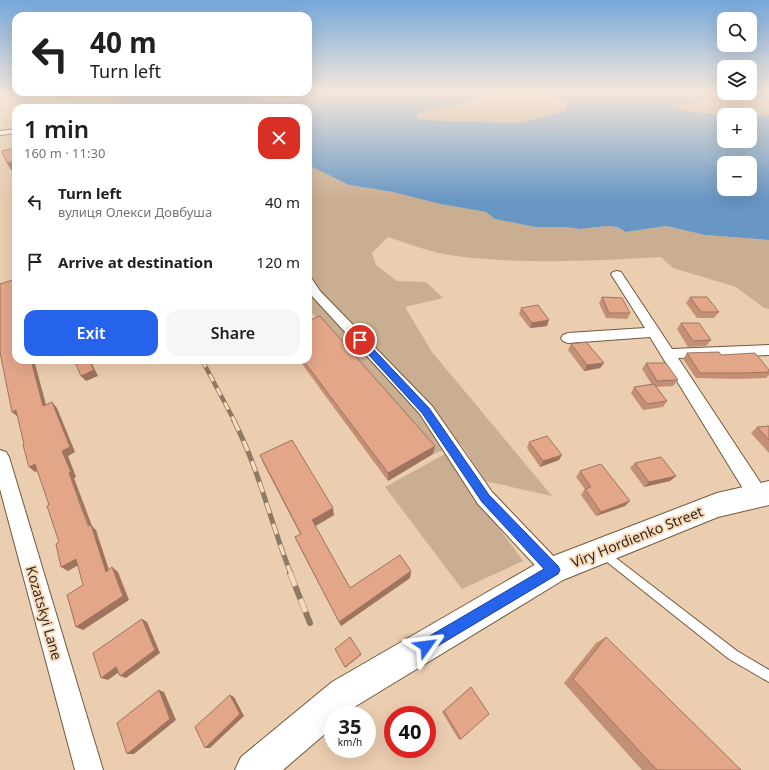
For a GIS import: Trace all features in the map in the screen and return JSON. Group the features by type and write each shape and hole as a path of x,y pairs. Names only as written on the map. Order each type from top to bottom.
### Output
{"street":[{"path":"0,133 12,132"},
{"path":"617,274 668,354 763,494"},
{"path":"312,287 426,410 486,498 554,570"},
{"path":"568,338 654,332"},
{"path":"668,354 769,350"},
{"name":"Kozatskyi Lane","path":"0,457 89,770"},
{"name":"Viry Hordienko Street","path":"254,770 344,694 554,570 717,505 763,494"}],"lane":[{"path":"600,551 733,655 769,676"}],"shaded area":[{"path":"312,167 349,185 393,192 440,204 486,212 496,219 535,227 565,227 580,229 607,226 616,227 627,232 666,226 705,235 769,240 769,309 764,308 736,287 673,268 661,257 612,260 513,261 454,256 425,249 388,237 372,253 376,265 397,281 426,282 443,298 405,307 432,352 552,496 485,481 461,444 433,454 312,313"},
{"path":"445,454 523,561 462,589 385,487"}],"water":[{"path":"312,128 717,128 717,148 757,148 757,128 769,128 769,240 705,235 666,226 626,232 617,227 607,226 580,229 565,227 535,227 495,219 486,212 440,204 393,192 349,185 312,167"}],"building":[{"path":"12,149 12,162 7,163 2,151"},
{"path":"12,280 12,364 32,364 43,406 52,402 70,447 62,451 71,472 69,473 88,526 91,525 106,572 112,567 123,596 76,627 67,595 83,585 76,559 61,567 56,544 59,542 47,506 49,505 35,464 29,467 16,410 12,412 0,352 0,284"},
{"path":"602,297 622,298 630,313 609,313"},
{"path":"690,297 707,297 719,312 701,312"},
{"path":"538,305 549,320 532,323 521,308"},
{"path":"320,316 435,446 388,473 306,364 312,364 312,319"},
{"path":"681,323 699,323 711,340 693,341"},
{"path":"586,342 604,363 587,365 571,344"},
{"path":"719,352 721,355 755,353 769,372 700,373 687,353"},
{"path":"646,363 666,363 678,380 657,381"},
{"path":"76,364 91,364 94,370 81,376"},
{"path":"654,384 667,401 647,404 634,387"},
{"path":"769,426 769,440 757,427"},
{"path":"547,436 562,455 543,461 529,442"},
{"path":"292,440 333,508 312,520 350,588 400,555 411,571 339,622 295,537 301,534 260,455"},
{"path":"661,457 676,476 649,482 635,463"},
{"path":"601,464 630,501 601,512 585,489 591,487 580,471"},
{"path":"142,619 155,650 120,676 116,667 101,678 93,653"},
{"path":"350,637 361,654 345,667 335,649"},
{"path":"606,637 741,770 657,770 573,679"},
{"path":"471,687 489,714 461,739 444,711"},
{"path":"159,690 170,719 127,754 117,723"},
{"path":"230,695 240,714 205,748 195,727"}],"railway":[{"path":"204,364 235,422"},
{"path":"234,421 251,458 291,574"},
{"path":"290,573 310,623"}],"route":[{"path":"360,340 426,410 486,498 554,570 426,646"}]}
